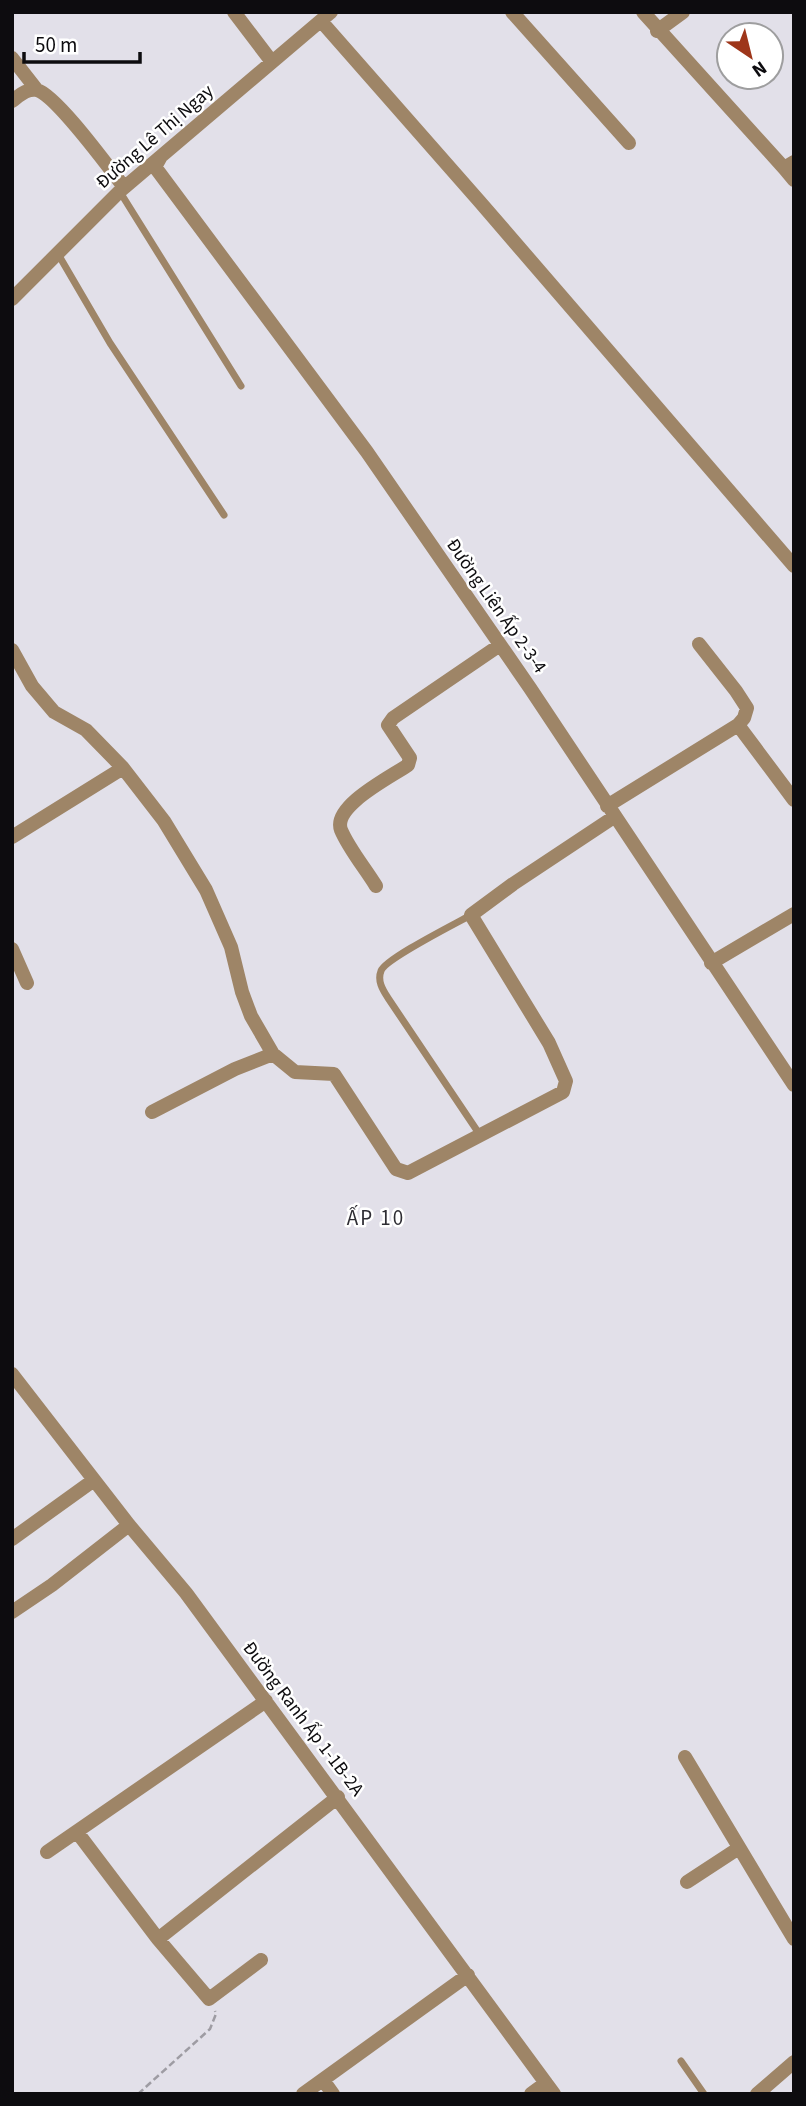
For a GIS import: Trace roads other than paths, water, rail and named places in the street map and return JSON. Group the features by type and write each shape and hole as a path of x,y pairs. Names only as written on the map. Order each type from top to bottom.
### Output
{"street":[{"path":"234,12 272,62"},
{"path":"512,12 629,143"},
{"path":"643,12 657,31 789,165 794,180"},
{"path":"657,31 682,12"},
{"path":"326,17 794,566"},
{"name":"Đường Lê Thị Ngay","path":"12,299 122,189 326,17"},
{"path":"12,58 37,90 54,102 122,189"},
{"path":"12,100 27,90 37,90"},
{"name":"Đường Liên Ấp 2-3-4","path":"160,158 155,167 367,452 792,1080"},
{"path":"12,650 32,686 54,712 86,730 123,768 164,821 206,890 231,947 251,1016 273,1054 295,1072 334,1074 396,1169 408,1173 563,1092 566,1082 550,1043 471,915 610,811 738,725 747,708 699,644"},
{"path":"376,886 340,828 340,816 351,803 408,765 410,758 388,724 393,718 500,645"},
{"path":"738,725 794,800"},
{"path":"12,838 123,768"},
{"path":"711,962 794,914"},
{"path":"12,949 27,983"},
{"path":"152,1112 235,1069 273,1054"},
{"name":"Đường Ranh Ấp 1-1B-2A","path":"12,1374 129,1525 186,1593 550,2088"},
{"path":"12,1539 94,1480"},
{"path":"12,1612 129,1525"},
{"path":"47,1852 266,1700"},
{"path":"685,1757 794,1939"},
{"path":"158,1939 338,1797"},
{"path":"76,1832 158,1939 209,1998 261,1960"},
{"path":"687,1882 739,1848"},
{"path":"303,2094 468,1975"},
{"path":"757,2094 794,2062"},
{"path":"323,2080 333,2094"},
{"path":"531,2094 550,2088"}],"lane":[{"path":"122,189 241,386"},
{"path":"58,254 110,343 224,515"},
{"path":"471,915 401,952 382,967 380,979 388,998 480,1135"},
{"path":"681,2061 704,2094"}],"district":[{"name":"ẤP 10","path":"376,1218"}]}
